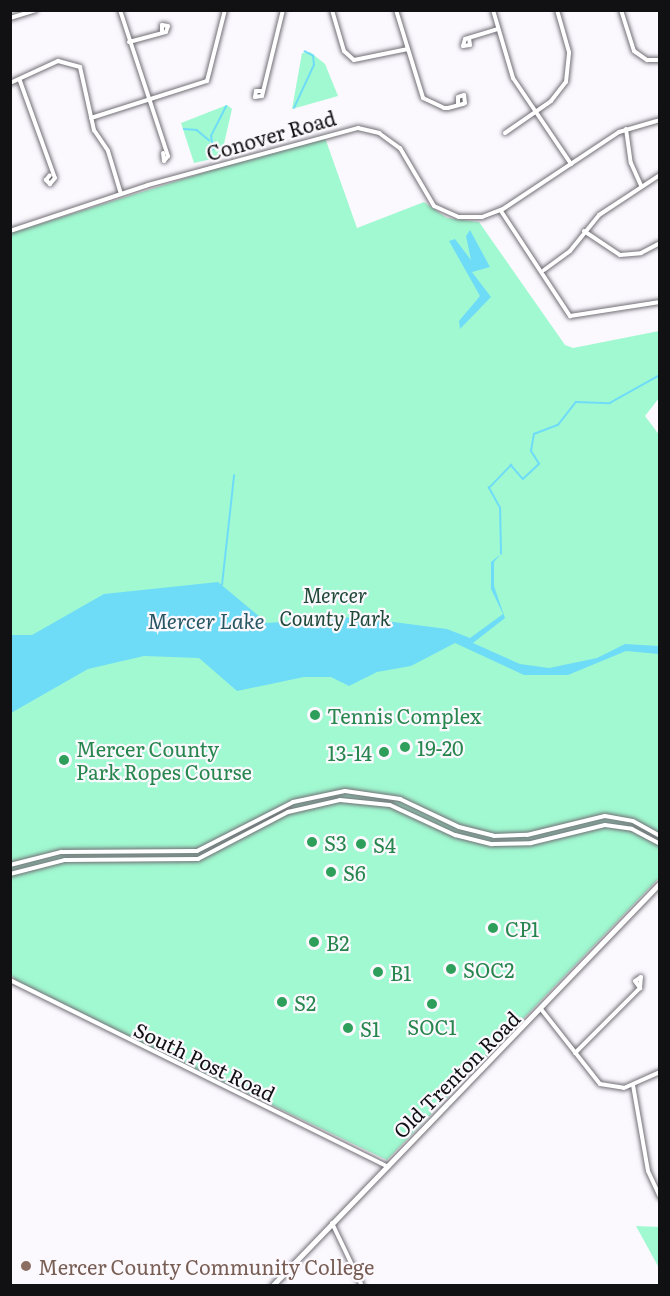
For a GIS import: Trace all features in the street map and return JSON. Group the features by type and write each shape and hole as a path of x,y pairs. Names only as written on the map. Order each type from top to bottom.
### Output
{"main road":[{"name":"Old Trenton Road","path":"272,1286 386,1166 541,1010 660,883"}],"street":[{"path":"10,18 36,10"},
{"path":"120,10 163,153"},
{"path":"91,118 210,78 225,10"},
{"path":"263,92 284,10"},
{"path":"332,10 344,51 354,60 408,49"},
{"path":"493,10 512,75 571,164"},
{"path":"505,133 559,93 569,70 557,10"},
{"path":"621,10 634,51 647,60 660,60"},
{"path":"398,11 426,101 440,108 458,105"},
{"path":"469,38 498,29"},
{"path":"129,42 162,32"},
{"path":"10,83 20,81 55,62 74,63 87,78 91,118 121,194"},
{"path":"20,81 50,175"},
{"name":"Conover Road","path":"11,230 121,194 358,128 395,143 421,192 440,210 470,218 501,211 626,129 660,120"},
{"path":"626,129 631,163 641,185"},
{"path":"544,270 570,251 584,231 641,185 660,175"},
{"path":"501,211 544,270 573,317 659,304"},
{"path":"584,231 620,255 641,253 660,243"},
{"path":"10,865 61,852 144,854 206,848 293,802 345,791 400,800 459,827 494,836 527,835 580,821 626,818 660,836"},
{"path":"10,874 65,860 144,862 208,856 299,808 348,800 390,805 456,835 492,844 531,843 582,829 619,825 660,844"},
{"path":"580,821 582,829"},
{"path":"255,822 259,829"},
{"path":"144,854 144,862"},
{"name":"South Post Road","path":"11,981 386,1166"},
{"path":"576,1053 640,988"},
{"path":"541,1010 600,1084 633,1085 660,1072"},
{"path":"633,1085 660,1197"},
{"path":"333,1223 362,1286"}],"green space":[{"path":"310,52 325,64 338,96 292,109 302,53"},
{"path":"227,105 232,109 221,157 194,163 181,123"},
{"name":"Mercer County Park","path":"324,135 357,228 424,202 447,218 479,222 565,345 573,348 659,331 659,398 645,416 660,436 659,878 387,1160 22,986 11,975 11,233"},
{"path":"636,1226 659,1227 659,1268"}],"water":[{"path":"470,230 490,267 472,272 491,297 460,329 459,321 480,296 449,241 455,239 471,260 466,236"},
{"name":"Mercer Lake","path":"501,554 494,562 494,586 505,618 473,643 520,664 549,668 597,658 625,644 659,646 659,654 626,651 568,675 524,675 455,643 411,666 377,672 349,686 331,677 304,677 237,691 199,658 144,656 88,669 11,713 11,635 32,635 104,594 218,582 267,623 355,617 447,629 470,638 503,614 491,589 491,562"}],"waterway":[{"path":"294,108 314,65 313,56 305,52"},
{"path":"213,150 211,136 226,107"},
{"path":"184,129 197,130 209,140"},
{"path":"501,554 500,508 489,488 511,465 523,479 539,464 531,451 534,434 558,425 576,402 610,403 660,375"},
{"path":"222,585 234,476"}],"place":[{"name":"Tennis Complex","path":"315,715"},
{"name":"19-20","path":"405,747"},
{"name":"13-14","path":"384,752"},
{"name":"Mercer County Park Ropes Course","path":"64,760"},
{"name":"S3","path":"312,842"},
{"name":"S4","path":"361,844"},
{"name":"S6","path":"331,872"},
{"name":"CP1","path":"493,928"},
{"name":"B2","path":"314,942"},
{"name":"SOC2","path":"451,969"},
{"name":"B1","path":"378,972"},
{"name":"S2","path":"282,1002"},
{"name":"SOC1","path":"432,1004"},
{"name":"S1","path":"348,1028"},
{"name":"Mercer County Community College","path":"26,1266"}]}
